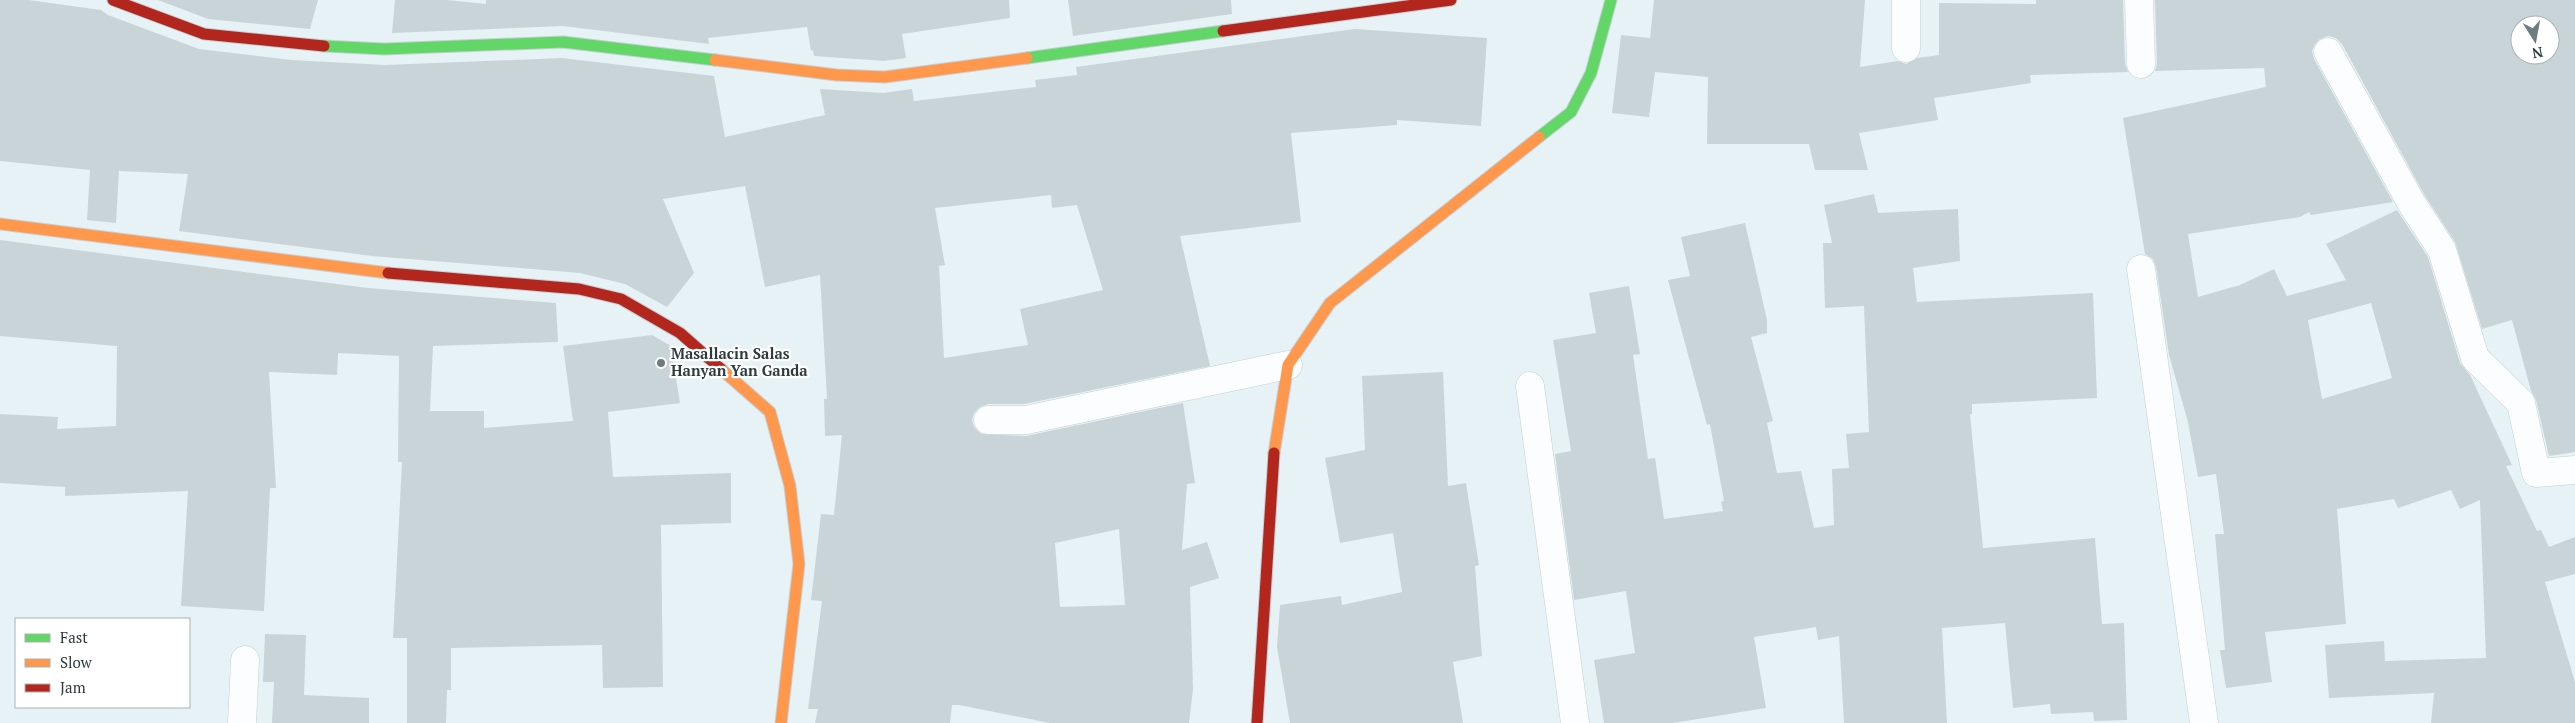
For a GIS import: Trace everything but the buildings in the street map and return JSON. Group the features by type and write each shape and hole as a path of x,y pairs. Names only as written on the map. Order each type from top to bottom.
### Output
{"street":[{"path":"113,0 204,34 293,44 384,49 563,42 837,76 885,78 1451,0"},
{"path":"1256,723 1274,453 1288,365 1330,304 1571,112 1591,73 1611,0"},
{"path":"1906,0 1906,48"},
{"path":"2139,0 2141,64"},
{"path":"2328,52 2412,204 2442,250 2475,358 2521,403 2536,473 2575,470"},
{"path":"0,224 370,272 579,290 622,299 680,333 770,412 790,486 799,564 781,723"},
{"path":"2141,269 2204,723"},
{"path":"988,420 1026,420 1288,365"},
{"path":"1530,386 1575,723"},
{"path":"242,723 245,660"}],"traffic: fast":[{"path":"1539,137 1571,112 1591,73 1611,0"},
{"path":"1027,58 1223,31"},
{"path":"324,46 384,49 563,42 715,60"}],"traffic: slow":[{"path":"715,60 837,75 885,77 1027,58"},
{"path":"1274,453 1288,365 1330,303 1539,137"},
{"path":"0,224 388,273"},
{"path":"721,369 770,412 790,486 799,564 781,723"}],"traffic: jam":[{"path":"113,0 204,34 324,46"},
{"path":"1223,31 1451,0"},
{"path":"388,273 579,289 621,299 680,333 721,369"},
{"path":"1257,723 1274,453"}],"place":[{"name":"Masallacin Salas Hanyan Yan Ganda","path":"661,363"}]}
